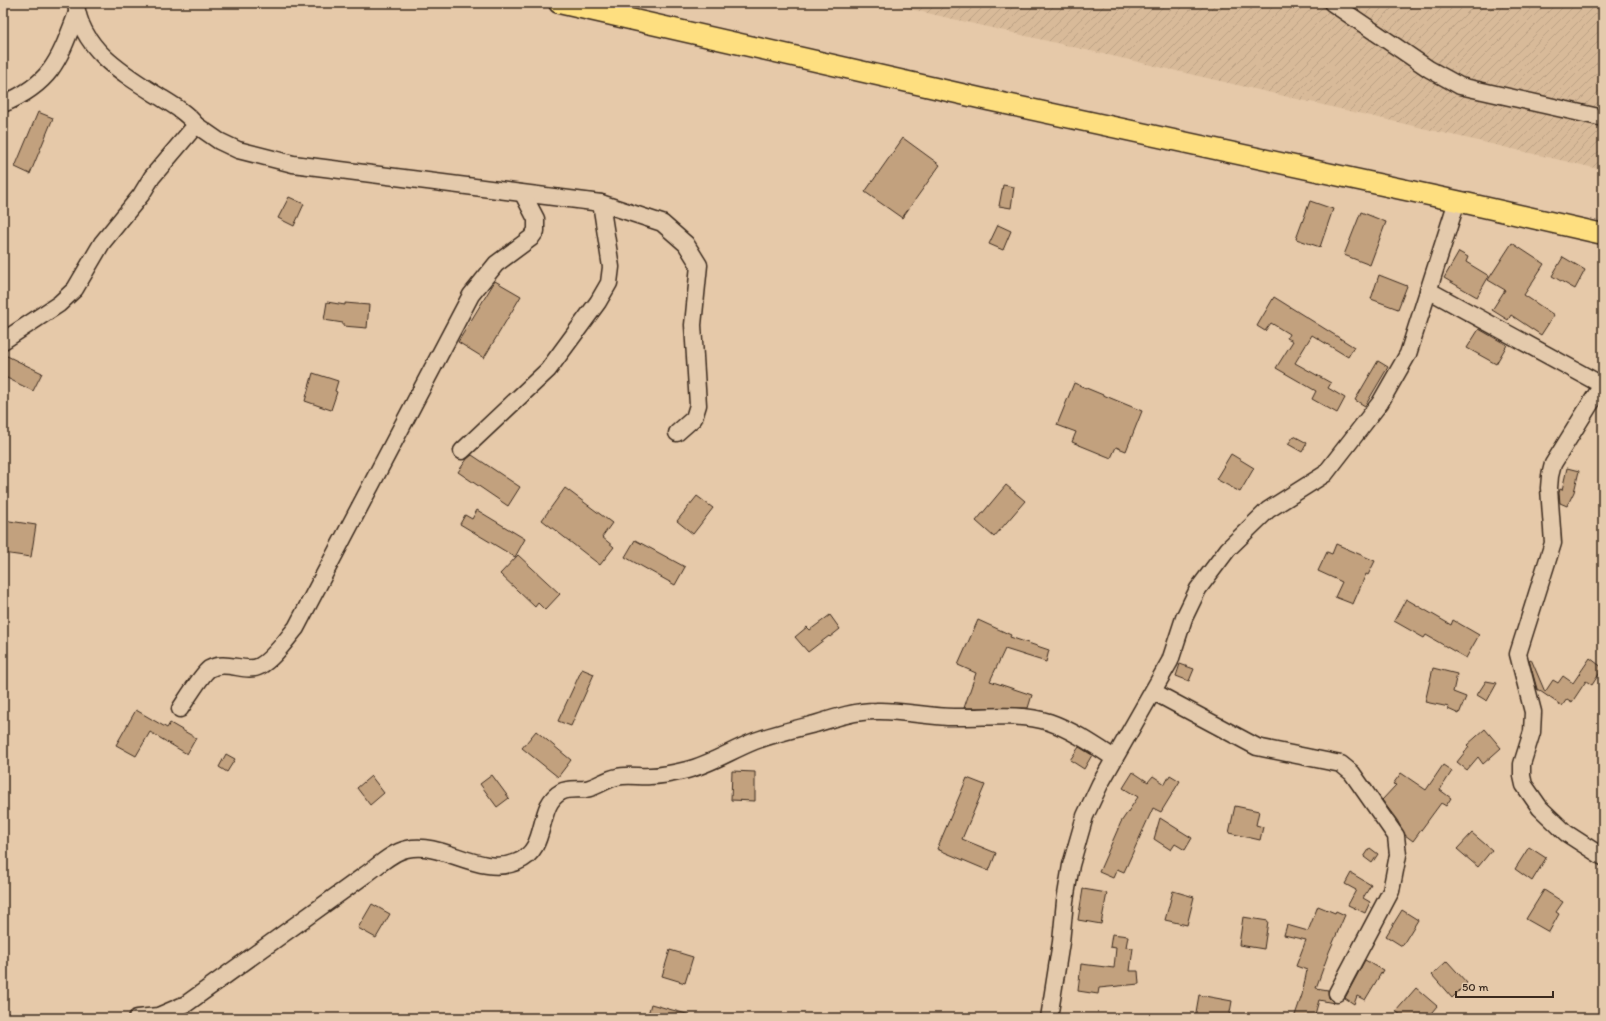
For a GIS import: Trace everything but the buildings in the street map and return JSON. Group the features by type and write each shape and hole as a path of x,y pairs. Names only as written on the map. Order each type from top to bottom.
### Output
{"main road":[{"path":"559,3 988,100 1603,234"}],"street":[{"path":"1332,3 1428,69 1460,86 1603,118"},
{"path":"3,104 23,95 43,80 62,51 76,8"},
{"path":"76,8 84,30 109,62 129,78 178,108 196,125 219,141 238,150 293,164 601,203 662,223 686,244 699,265 694,325 698,406 694,418 677,433"},
{"path":"3,341 59,304 75,289 102,243 141,195 152,177 196,125"},
{"path":"180,708 208,669 223,664 243,668 259,667 272,656 296,628 471,295 496,264 531,238 536,230 536,219 523,194"},
{"path":"1049,1018 1062,942 1065,901 1071,865 1085,816 1100,784 1154,692 1170,661 1184,618 1198,589 1228,549 1268,510 1324,474 1380,404 1408,354 1457,201"},
{"path":"462,451 548,370 598,302 609,283 611,267 601,203"},
{"path":"1428,290 1602,385 1553,464 1549,488 1553,543 1518,654 1533,712 1532,732 1522,764 1524,785 1540,808 1566,833 1603,857"},
{"path":"1154,692 1257,747 1341,764 1352,773 1396,836 1398,855 1390,891 1336,993"},
{"path":"137,1018 158,1016 186,1004 365,875 395,854 407,849 421,848 434,850 486,865 496,866 514,863 528,856 534,848 550,803 560,792 566,790 586,789 616,777 651,776 688,770 702,766 755,741 862,712 899,712 955,717 1026,717 1049,722 1093,744 1114,758"}],"shaded area":[{"path":"884,3 1603,3 1603,170"}]}
